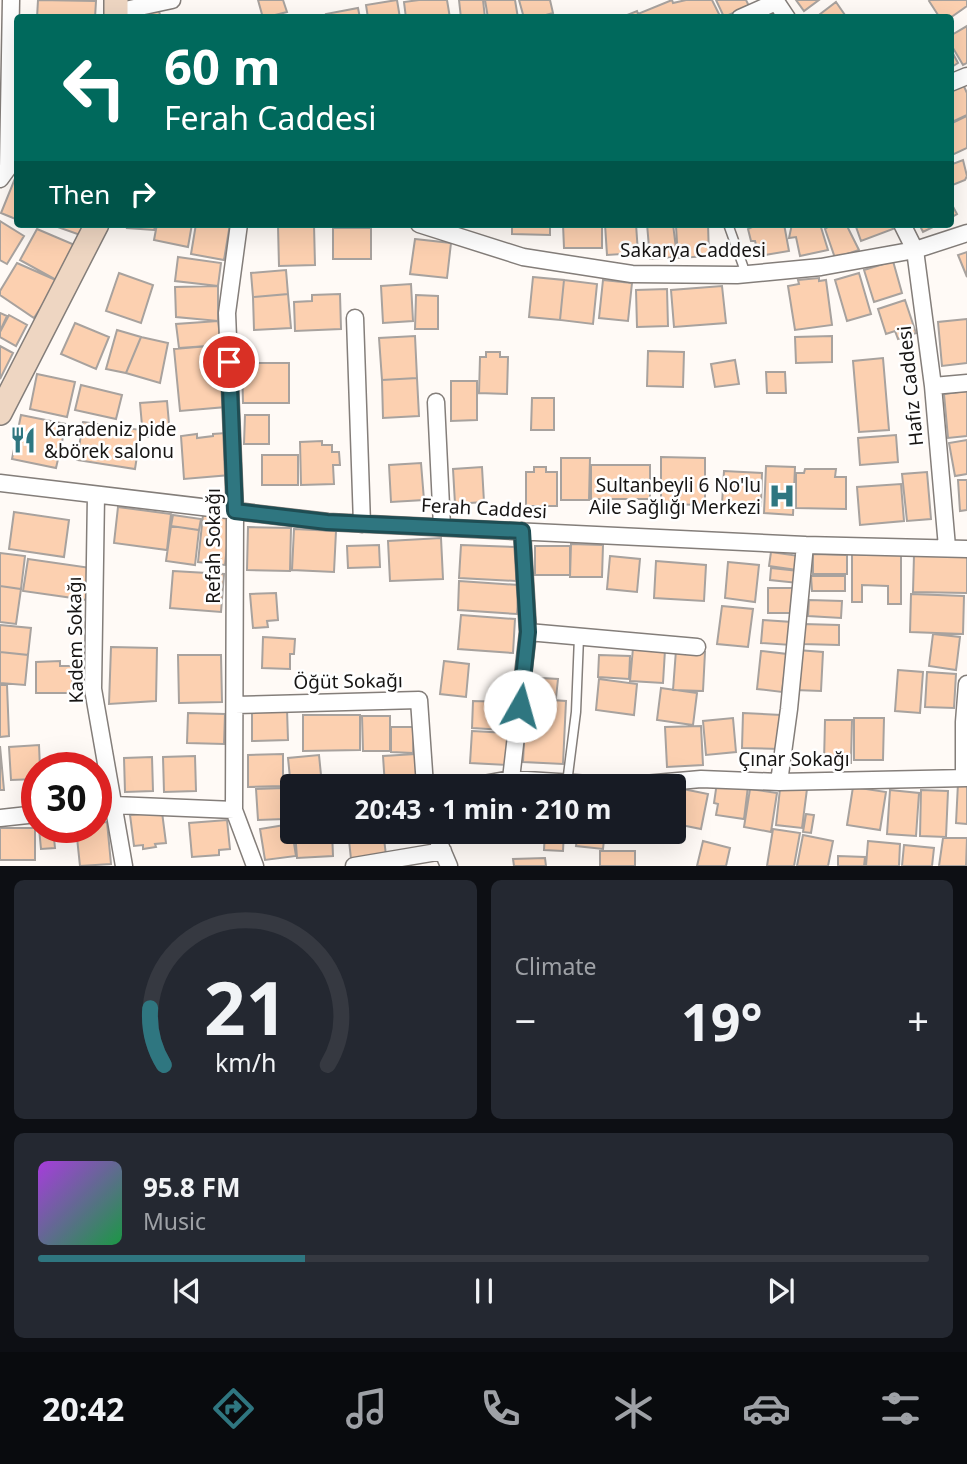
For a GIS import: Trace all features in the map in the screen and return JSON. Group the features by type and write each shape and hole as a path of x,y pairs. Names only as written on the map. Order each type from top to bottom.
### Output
{"street":[{"path":"9,172 10,0"},
{"path":"116,10 172,0"},
{"path":"748,14 776,1"},
{"path":"0,413 95,228"},
{"name":"Refah Sokağı","path":"238,228 227,313 235,511 234,810 255,866"},
{"name":"Sakarya Caddesi","path":"432,228 523,257 632,274 746,274 821,267 915,250 967,233"},
{"name":"Hafız Caddesi","path":"904,228 915,250 933,386 947,547"},
{"path":"355,318 362,524"},
{"path":"933,386 967,383"},
{"path":"436,402 442,527"},
{"name":"Ferah Caddesi","path":"0,484 327,522 805,545 967,548"},
{"name":"Kadem Sokağı","path":"96,495 93,689 124,866"},
{"path":"512,774 528,632 522,531"},
{"path":"779,782 805,545"},
{"path":"528,632 697,647"},
{"path":"965,778 964,722 967,684"},
{"name":"Öğüt Sokağı","path":"234,705 419,700 424,774"},
{"name":"Çınar Sokağı","path":"686,780 779,782 965,778"},
{"path":"114,805 234,810"},
{"path":"0,818 21,816"},
{"path":"354,866 446,858"}],"lane":[{"path":"730,228 746,274"},
{"path":"568,774 576,712 579,636"}],"building":[{"path":"38,0 96,1 95,14 37,14"},
{"path":"258,0 283,0 287,12 262,14"},
{"path":"397,0 399,14 367,14 366,5"},
{"path":"447,0 449,14 406,14 404,2"},
{"path":"459,0 483,0 485,14 461,14"},
{"path":"485,0 515,0 517,14 487,14"},
{"path":"519,0 550,0 553,13 523,14"},
{"path":"672,0 673,3 712,0 719,14 638,14"},
{"path":"716,0 746,0 749,6 731,14 723,14"},
{"path":"796,0 819,0 804,11"},
{"path":"967,0 967,6 954,15 937,14 929,1"},
{"path":"836,2 844,14 820,14"},
{"path":"158,8 160,14 139,14"},
{"path":"358,8 359,14 326,14"},
{"path":"967,26 967,63 963,65 954,50 954,34"},
{"path":"961,80 967,93 967,115 954,121 954,83"},
{"path":"967,116 967,148 954,154 954,122"},
{"path":"963,160 967,176 965,180 954,184 954,163"},
{"path":"14,181 14,218 1,213"},
{"path":"0,221 24,236 7,264 0,260"},
{"path":"61,228 86,228 83,236"},
{"path":"156,228 191,228 188,247 154,240"},
{"path":"195,228 229,228 224,260 191,254"},
{"path":"278,228 314,228 315,265 279,266"},
{"path":"333,228 371,228 371,259 333,259"},
{"path":"512,228 550,228 550,235 512,234"},
{"path":"563,228 602,228 602,248 564,248"},
{"path":"605,228 636,228 638,253 607,255"},
{"path":"647,228 673,228 677,257 650,259"},
{"path":"676,228 708,228 709,256 678,258"},
{"path":"785,228 789,251 759,256 748,229"},
{"path":"791,228 821,228 828,250 800,256 796,237 789,238"},
{"path":"848,228 859,250 835,258 825,229"},
{"path":"856,228 893,229 861,241"},
{"path":"37,229 77,246 58,281 20,260"},
{"path":"415,239 451,243 447,278 410,274"},
{"path":"967,252 967,277 958,255"},
{"path":"178,257 221,263 218,286 175,281"},
{"path":"893,261 902,293 874,302 864,270"},
{"path":"17,263 58,281 34,318 0,295"},
{"path":"286,270 288,294 253,297 251,273"},
{"path":"119,273 153,285 141,323 106,311"},
{"path":"859,273 871,314 847,321 835,280"},
{"path":"533,277 564,280 560,320 529,317"},
{"path":"819,278 819,281 826,280 832,325 795,330 788,286 799,284 798,280"},
{"path":"564,280 597,284 593,324 560,320"},
{"path":"603,280 632,283 628,321 599,318"},
{"path":"411,284 413,321 383,323 381,286"},
{"path":"218,286 218,321 176,317 175,287"},
{"path":"722,286 726,323 674,327 671,290"},
{"path":"667,289 668,326 637,327 636,290"},
{"path":"288,294 291,328 254,330 253,297"},
{"path":"340,294 341,329 295,331 294,302 312,301 312,295"},
{"path":"416,295 438,296 438,329 415,329"},
{"path":"905,300 916,333 898,339 895,331 886,334 878,309"},
{"path":"0,313 7,316 0,331"},
{"path":"9,315 27,325 16,346 0,337"},
{"path":"967,319 967,363 942,366 938,322"},
{"path":"218,321 221,345 179,348 176,324"},
{"path":"75,323 109,337 96,369 61,354"},
{"path":"117,330 141,337 126,373 106,369"},
{"path":"415,336 417,378 382,380 379,338"},
{"path":"832,336 832,362 796,363 795,337"},
{"path":"141,337 168,343 160,383 126,373"},
{"path":"221,345 226,407 180,411 174,349"},
{"path":"0,346 13,353 0,379"},
{"path":"648,351 684,352 683,387 647,386"},
{"path":"486,352 500,352 500,357 508,357 507,394 479,393 480,357 486,357"},
{"path":"883,358 889,430 859,432 853,361"},
{"path":"735,360 739,384 715,387 711,364"},
{"path":"242,363 289,363 289,403 243,403"},
{"path":"766,372 785,372 786,393 767,393"},
{"path":"37,374 75,382 67,417 30,409"},
{"path":"417,378 419,416 383,418 382,380"},
{"path":"451,381 477,381 477,420 451,421"},
{"path":"81,385 122,395 116,419 75,410"},
{"path":"967,391 967,436 948,438 944,394"},
{"path":"532,398 554,398 554,430 531,430"},
{"path":"167,401 170,435 143,437 140,403"},
{"path":"21,415 66,424 56,468 12,459"},
{"path":"245,415 269,415 269,444 244,444"},
{"path":"83,422 141,430 135,469 77,460"},
{"path":"226,433 230,475 184,479 181,436 197,434 197,438"},
{"path":"896,435 898,462 860,465 858,438"},
{"path":"967,440 967,474 955,476 949,443"},
{"path":"322,441 322,445 332,445 332,452 339,452 340,465 333,465 334,484 301,485 300,442"},
{"path":"262,455 298,455 298,485 262,485"},
{"path":"661,457 705,458 705,505 661,504"},
{"path":"561,458 590,458 589,500 561,500"},
{"path":"421,463 424,500 391,502 389,465"},
{"path":"591,465 650,465 650,499 591,499"},
{"path":"766,466 795,467 793,515 764,513"},
{"path":"482,467 484,502 455,504 453,469"},
{"path":"534,467 546,467 546,472 557,472 557,506 526,506 526,472 534,472"},
{"path":"805,469 836,469 835,477 846,477 846,509 796,508 796,473 804,473"},
{"path":"724,471 762,473 761,506 722,504"},
{"path":"927,472 931,519 907,521 902,474"},
{"path":"958,480 967,480 967,510 960,511"},
{"path":"901,484 904,521 860,525 857,487"},
{"path":"118,507 171,514 167,550 114,543"},
{"path":"14,512 69,520 64,557 9,549"},
{"path":"173,515 201,519 199,530 171,526"},
{"path":"203,515 230,518 225,565 198,562"},
{"path":"171,526 199,530 195,565 166,561"},
{"path":"248,527 291,528 290,571 247,570"},
{"path":"294,529 336,531 334,572 292,570"},
{"path":"441,538 443,579 390,581 388,541"},
{"path":"571,544 603,545 602,577 570,577"},
{"path":"379,545 380,567 348,568 347,546"},
{"path":"461,545 517,547 516,581 459,578"},
{"path":"535,546 570,546 570,575 535,575"},
{"path":"771,552 799,556 797,570 769,566"},
{"path":"0,553 25,556 21,589 0,586"},
{"path":"813,554 847,555 847,574 813,574"},
{"path":"852,554 901,555 901,604 888,604 888,586 862,585 862,602 852,602"},
{"path":"914,555 967,556 967,593 913,592"},
{"path":"610,556 640,559 637,592 607,589"},
{"path":"28,559 91,568 87,600 23,591"},
{"path":"656,561 706,565 704,601 654,598"},
{"path":"728,562 759,565 755,602 725,598"},
{"path":"771,568 799,571 798,583 770,580"},
{"path":"173,571 224,574 221,612 170,608"},
{"path":"811,576 845,576 845,591 812,591"},
{"path":"459,581 519,585 517,614 458,610"},
{"path":"0,586 21,589 16,624 0,622"},
{"path":"768,588 796,588 796,613 768,613"},
{"path":"276,593 278,620 267,621 268,627 253,628 250,594"},
{"path":"911,594 964,596 963,634 910,632"},
{"path":"809,600 842,601 841,618 808,616"},
{"path":"722,606 753,609 748,647 717,644"},
{"path":"461,615 515,619 513,653 458,649"},
{"path":"763,620 792,622 791,645 761,643"},
{"path":"803,624 839,625 839,645 802,644"},
{"path":"0,625 31,628 28,655 0,652"},
{"path":"933,634 960,637 956,670 929,666"},
{"path":"263,637 295,639 294,654 290,654 290,669 262,668"},
{"path":"111,647 157,648 156,701 109,704"},
{"path":"633,648 665,650 663,683 630,681"},
{"path":"676,650 705,652 703,691 673,690"},
{"path":"797,650 823,652 821,691 795,690"},
{"path":"761,651 787,654 782,692 757,689"},
{"path":"0,652 28,655 25,685 0,683"},
{"path":"178,655 221,655 222,702 179,703"},
{"path":"599,655 630,656 629,679 598,677"},
{"path":"60,661 60,666 72,666 73,693 36,693 36,662"},
{"path":"444,661 469,664 466,697 440,694"},
{"path":"898,670 923,672 920,713 895,711"},
{"path":"927,672 956,674 954,708 925,707"},
{"path":"525,677 558,679 556,698 524,696"},
{"path":"599,679 637,684 634,715 596,710"},
{"path":"0,685 7,685 9,736 0,737"},
{"path":"661,688 697,693 693,725 657,720"},
{"path":"522,698 566,701 563,764 523,762 524,743 519,743"},
{"path":"473,701 506,702 505,730 472,728"},
{"path":"287,709 288,740 252,741 252,710"},
{"path":"188,713 225,714 224,744 187,743"},
{"path":"743,713 781,715 780,749 742,748"},
{"path":"303,715 360,715 360,750 303,751"},
{"path":"362,716 390,716 390,751 363,751"},
{"path":"733,718 736,752 706,755 703,721"},
{"path":"854,718 884,718 883,760 854,760"},
{"path":"825,720 852,720 851,763 824,762"},
{"path":"701,726 703,765 667,767 665,727"},
{"path":"391,727 414,727 413,753 391,752"},
{"path":"472,731 508,733 507,765 470,763"},
{"path":"39,745 39,752 21,752 21,780 11,780 9,747"},
{"path":"0,746 4,790 0,790"},
{"path":"283,754 280,786 248,787 248,755"},
{"path":"416,754 417,774 384,774 383,756"},
{"path":"319,755 321,774 290,774 288,758"},
{"path":"195,756 196,791 164,792 163,757"},
{"path":"152,757 153,791 125,792 124,758"},
{"path":"717,782 748,786 744,819 716,815 718,804 714,803"},
{"path":"958,783 967,783 967,824 956,823"},
{"path":"853,787 886,792 880,830 847,825"},
{"path":"280,788 280,819 258,820 256,789"},
{"path":"750,789 777,793 771,832 744,827"},
{"path":"780,789 807,789 802,828 776,825"},
{"path":"686,790 708,794 701,829 686,826"},
{"path":"890,790 919,793 916,836 887,834"},
{"path":"921,790 948,791 946,837 920,836"},
{"path":"162,812 166,843 143,849 143,845 134,846 130,815"},
{"path":"806,814 814,815 811,833 803,832"},
{"path":"227,820 230,849 219,850 219,855 192,857 189,823"},
{"path":"280,826 280,844 294,844 296,856 265,860 260,829"},
{"path":"0,828 21,828 21,843 35,843 35,860 0,860"},
{"path":"773,829 800,833 794,866 767,866"},
{"path":"803,835 833,841 828,866 797,866"},
{"path":"943,838 967,838 966,866 939,866"},
{"path":"703,841 730,848 726,866 697,866"},
{"path":"868,841 900,844 899,866 866,866"},
{"path":"40,843 54,843 55,848 41,849"},
{"path":"78,843 109,843 111,864 80,866"},
{"path":"296,844 333,844 333,856 297,858"},
{"path":"349,844 385,844 386,855 351,859"},
{"path":"544,844 563,844 563,851 544,850"},
{"path":"576,844 604,844 603,849"},
{"path":"904,845 934,848 932,866 902,866"},
{"path":"600,851 635,851 635,866 600,866"},
{"path":"838,856 865,857 864,866 838,866"},
{"path":"545,858 546,866 514,866 513,859"}],"place":[{"name":"Karadeniz pide &börek salonu","path":"23,440"},
{"name":"Sultanbeyli 6 No'lu Aile Sağlığı Merkezi","path":"782,496"}],"route":[{"path":"229,362 235,511 327,522 522,531 528,632 520,706"}]}
